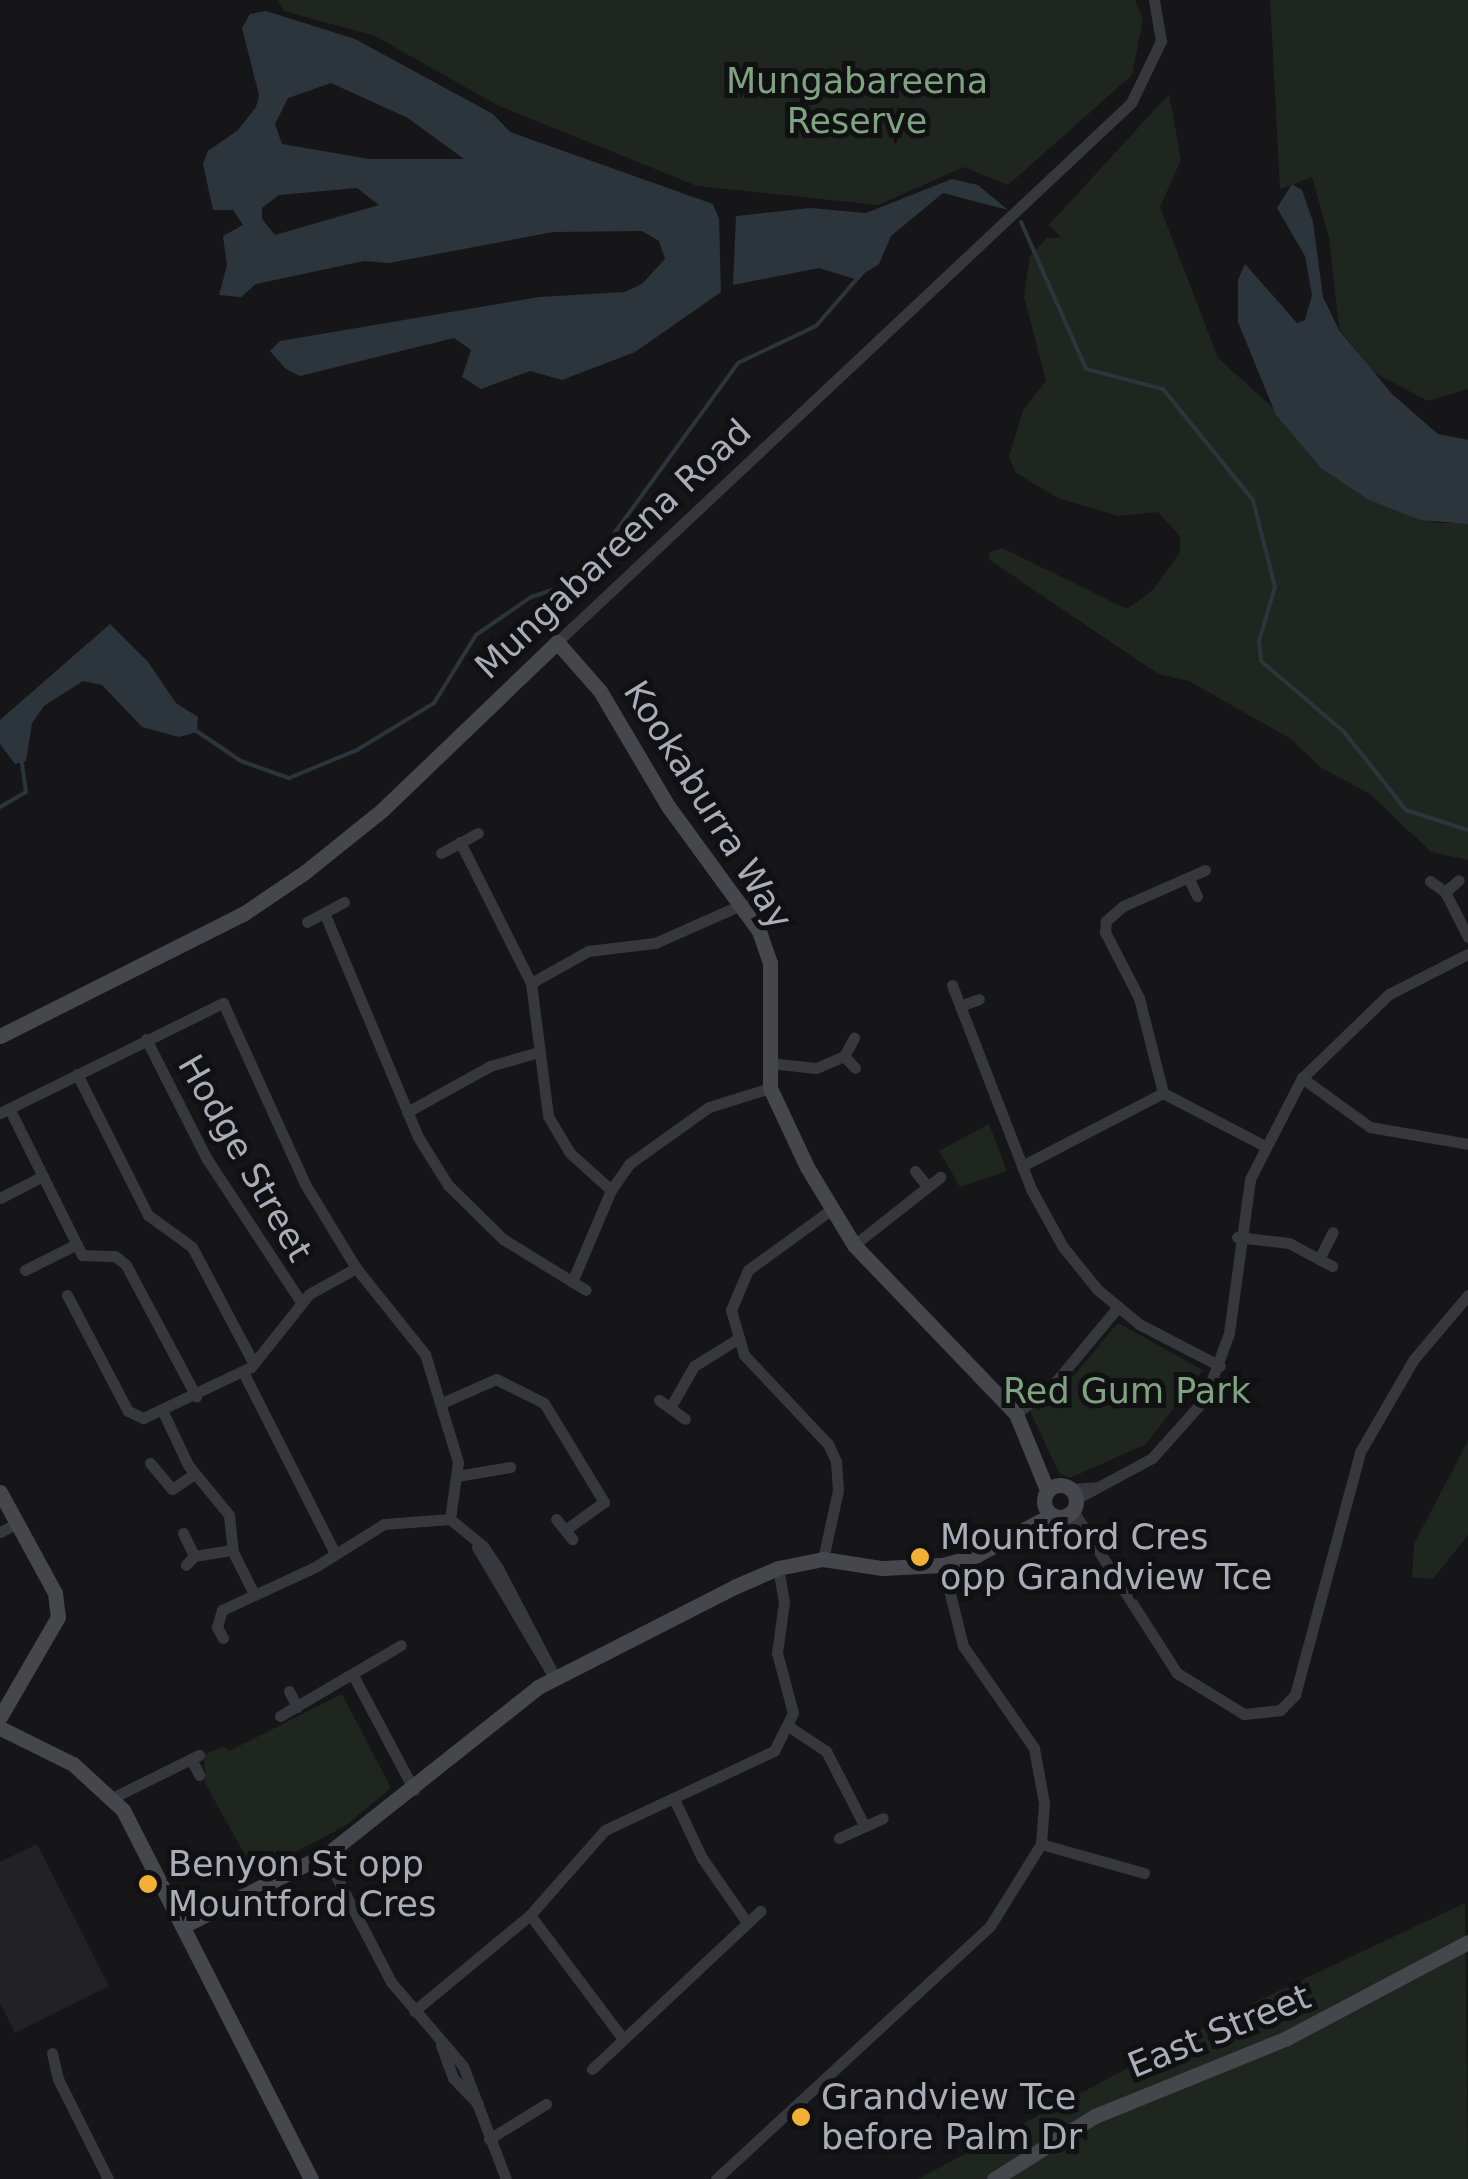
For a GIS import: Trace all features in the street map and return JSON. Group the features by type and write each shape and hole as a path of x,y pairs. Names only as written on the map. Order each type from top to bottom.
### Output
{"street":[{"name":"Mungabareena Road","path":"0,1036 244,914 380,812 1131,103 1161,41 1154,0"},
{"name":"Kookaburra Way","path":"557,642 600,691 668,806 742,904 770,962 770,1088 832,1208 854,1245 1016,1414 1060,1501"},
{"path":"441,852 478,833"},
{"path":"460,842 530,984 535,1052 548,1116 570,1153 610,1190"},
{"path":"1205,870 1124,906 1106,921 1105,932 1139,998 1162,1093 1263,1145"},
{"path":"1188,879 1198,896"},
{"path":"1445,892 1460,880"},
{"path":"1430,881 1445,892 1468,938"},
{"path":"307,922 326,916 344,902"},
{"path":"530,984 588,951 655,944 742,904"},
{"path":"326,916 407,1112 464,1203 503,1239 586,1290"},
{"path":"183,1926 325,1855 414,1790 478,1732 555,1678 778,1568 824,1559 882,1568 942,1565 977,1555 1060,1501 1102,1486 1175,1438 1206,1399 1220,1366 1237,1237 1263,1145 1302,1078 1389,994 1468,954"},
{"path":"952,985 1022,1166 1064,1247 1118,1308 1161,1339 1220,1366"},
{"path":"960,1006 979,999"},
{"path":"196,1396 126,1265 115,1256 88,1257 77,1244 4,1110 223,1004 305,1184 356,1268 416,1339 444,1402 458,1476 450,1519"},
{"path":"770,1063 816,1068 844,1056 854,1038"},
{"name":"Hodge Street","path":"146,1039 207,1159 301,1302"},
{"path":"407,1112 490,1066 535,1052"},
{"path":"844,1056 856,1068"},
{"path":"76,1074 148,1215 192,1247 335,1553"},
{"path":"1302,1078 1370,1126 1468,1144"},
{"path":"572,1282 610,1190 672,1128 709,1107 770,1088"},
{"path":"1022,1166 1069,1147 1162,1093"},
{"path":"914,1171 928,1186"},
{"path":"0,1198 43,1176"},
{"path":"854,1245 940,1177"},
{"path":"824,1559 838,1490 836,1462 828,1444 736,1340 731,1310 740,1279 832,1208"},
{"path":"1319,1259 1334,1232"},
{"path":"1237,1237 1277,1240 1332,1266"},
{"path":"25,1270 77,1244"},
{"path":"67,1295 128,1411 143,1418 163,1412 248,1368 301,1302 322,1284 356,1268"},
{"path":"1060,1501 1177,1673 1244,1714 1280,1710 1294,1695 1360,1452 1414,1359 1468,1295"},
{"path":"1016,1414 1052,1386 1118,1308"},
{"path":"684,1419 665,1404 694,1366 736,1340"},
{"path":"444,1402 496,1379 544,1403 603,1496 598,1511 564,1529"},
{"path":"163,1412 194,1474 230,1515 233,1550 254,1594"},
{"path":"150,1463 172,1489 194,1474"},
{"path":"458,1476 509,1466"},
{"path":"0,1492 54,1592 58,1618 0,1717"},
{"path":"222,1638 217,1628 222,1610 395,1520 450,1519 499,1570 555,1678"},
{"path":"0,1532 18,1523"},
{"path":"183,1533 190,1560 233,1550"},
{"path":"716,2179 990,1926 1041,1844 1044,1803 1034,1748 963,1646 942,1565"},
{"path":"414,2011 530,1915 599,1834 766,1757 791,1728 793,1698 777,1653 784,1602 778,1568"},
{"path":"378,1638 385,1653"},
{"path":"280,1716 354,1677 401,1645"},
{"path":"354,1677 414,1790"},
{"path":"289,1691 297,1707"},
{"path":"0,1728 73,1764 112,1798 183,1926 312,2179"},
{"path":"791,1728 826,1751 864,1826"},
{"path":"112,1798 195,1757 198,1775"},
{"path":"674,1801 702,1858 746,1921"},
{"path":"839,1838 883,1818"},
{"path":"1041,1844 1144,1872"},
{"path":"325,1855 414,2011 463,2066 506,2179"},
{"path":"592,2069 760,1910"},
{"path":"530,1915 623,2039"},
{"name":"East Street","path":"994,2179 1095,2116 1285,2040 1468,1942"},
{"path":"52,2053 58,2078 108,2179"},
{"path":"489,2140 546,2104"}],"shaded area":[{"path":"266,11 355,39 493,114 510,132 713,204 719,219 721,292 635,352 562,380 530,371 481,389 462,377 471,350 454,338 300,376 286,369 270,351 280,341 539,297 625,292 642,284 665,259 659,241 642,231 553,232 389,263 364,261 256,284 241,297 219,295 227,265 223,236 243,225 233,210 213,210 203,164 208,151 238,130 256,107 259,95 242,28 250,14","holes":["331,83 408,118 464,159 369,159 282,144 275,124 288,98","357,188 379,205 275,235 262,219 262,208 279,195"]},
{"path":"952,179 978,185 1008,210 943,193 891,236 879,264 855,279 819,268 733,285 736,216 810,208 866,213"},
{"path":"1292,184 1302,190 1313,222 1323,297 1339,330 1392,394 1438,434 1468,440 1468,524 1420,520 1369,500 1321,468 1276,415 1238,322 1238,280 1245,264 1297,323 1305,320 1312,295 1305,256 1277,208"},
{"path":"110,624 148,662 176,703 198,717 197,732 179,737 142,727 102,685 83,681 44,706 32,723 26,761 15,764 0,744 0,720"},
{"path":"37,1844 109,1986 15,2033 0,2003 0,1862"}],"green space":[{"name":"Mungabareena Reserve","path":"278,0 1135,0 1143,20 1132,75 1008,185 964,167 878,205 697,186 497,105 375,36 284,11"},
{"path":"1270,0 1468,0 1468,389 1428,401 1373,372 1339,328 1329,238 1312,177 1280,189"},
{"path":"1169,94 1181,160 1160,207 1218,358 1361,488 1435,523 1468,523 1468,860 1431,852 1370,794 1320,767 1291,739 1189,681 1158,674 990,560 988,553 1002,548 1127,609 1153,590 1180,552 1180,536 1158,512 1118,516 1058,498 1016,473 1009,457 1023,410 1046,381 1024,297 1030,256 1047,238 1061,237 1049,225"},
{"path":"989,1124 1007,1171 960,1187 939,1151"},
{"name":"Red Gum Park","path":"1118,1323 1203,1370 1146,1444 1070,1478 1059,1473 1030,1411 1076,1373"},
{"path":"1468,1441 1468,1535 1433,1579 1412,1577 1414,1544"},
{"path":"342,1694 391,1788 345,1826 255,1873 205,1783 204,1755 224,1746 229,1751"},
{"path":"1465,1903 1468,2179 918,2179 1230,2014"}],"waterway":[{"path":"1021,222 1086,369 1163,389 1253,500 1275,587 1259,641 1261,661 1344,732 1406,810 1468,830"},
{"path":"195,730 241,761 289,778 357,750 434,703 476,635 531,597 568,585 592,564 738,363 816,326 863,272"},
{"path":"0,807 26,792 21,757"}],"place":[{"name":"Mountford Cres opp Grandview Tce","path":"920,1557"},
{"name":"Benyon St opp Mountford Cres","path":"148,1884"},
{"name":"Grandview Tce before Palm Dr","path":"801,2117"}]}
